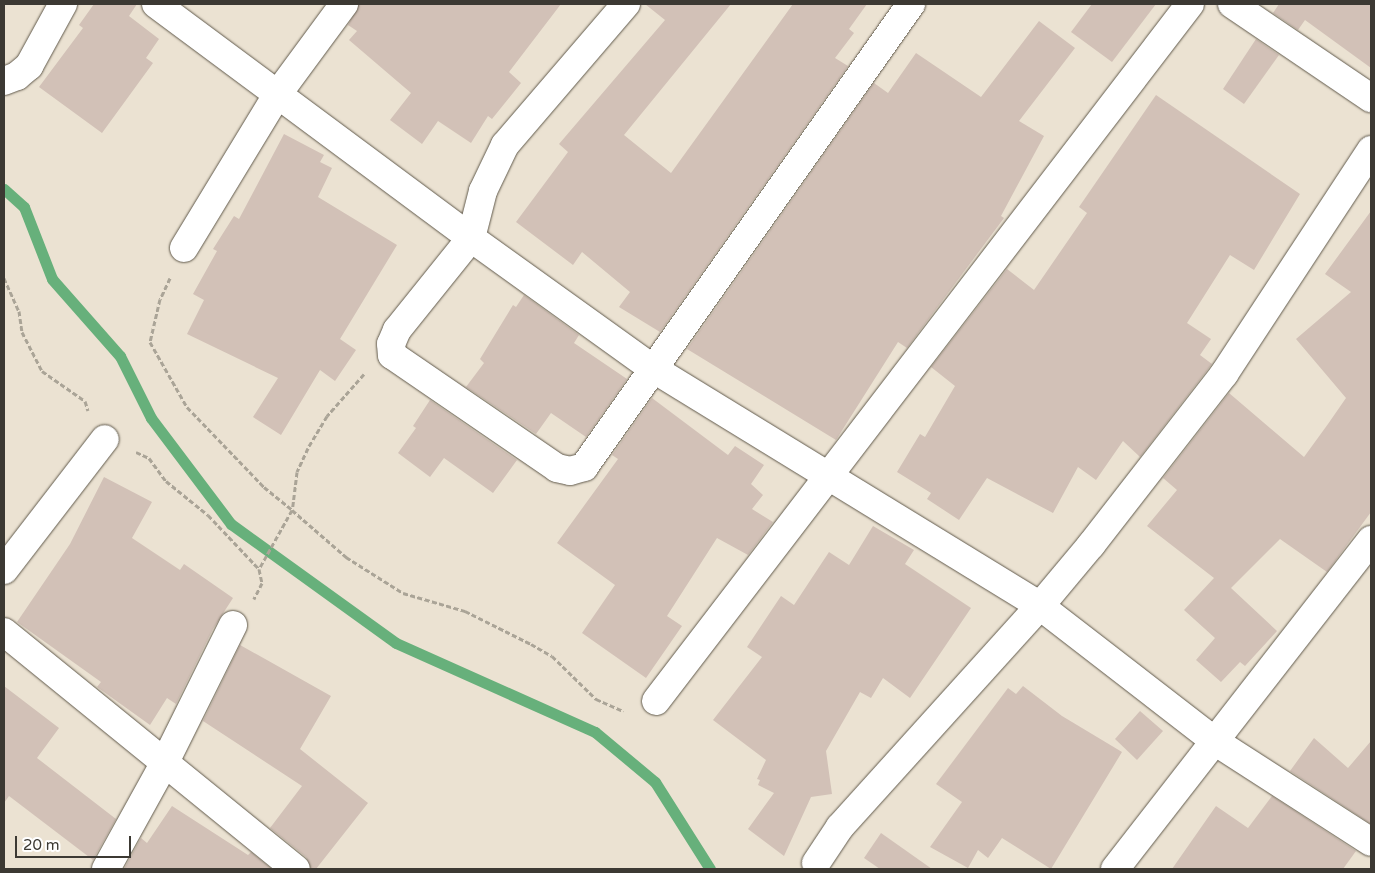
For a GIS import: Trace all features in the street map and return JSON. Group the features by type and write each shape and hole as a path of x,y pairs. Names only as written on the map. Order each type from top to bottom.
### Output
{"street":[{"path":"4,81 18,76 29,66 63,4"},
{"path":"156,4 471,238 652,368 1040,606 1216,742 1371,842"},
{"path":"184,248 277,95 344,4"},
{"path":"626,4 505,145 483,192 471,238 397,330 391,344 392,356 557,468 570,471 584,467 652,368 911,4"},
{"path":"656,701 1190,4"},
{"path":"1232,4 1371,98"},
{"path":"816,863 840,827 1040,606 1224,374 1371,150"},
{"path":"4,570 105,439"},
{"path":"1115,869 1216,742 1371,540"},
{"path":"106,869 165,762 233,625"},
{"path":"4,632 296,869"}],"path":[{"path":"184,248 160,298 150,342 187,407 264,487 346,557 403,593 465,611 552,656 596,699 632,712 656,701"},
{"path":"259,569 292,510 298,472 327,416 358,379 392,356"}],"building":[{"path":"94,4 137,4 129,16 159,39 146,58 153,63 102,133 39,87 83,28 79,25"},
{"path":"359,4 561,4 509,72 521,83 492,119 488,116 471,143 438,121 422,144 390,120 411,93 349,40 357,31 348,25"},
{"path":"645,4 731,4 624,135 671,173 793,4 867,4 849,29 854,33 835,58 848,66 660,332 619,307 630,292 582,252 573,265 516,222 568,152 559,144 665,20"},
{"path":"1092,4 1156,4 1112,62 1071,32"},
{"path":"1279,4 1371,4 1371,68 1305,20 1298,30 1273,13"},
{"path":"1039,21 1075,48 1019,121 1044,136 1001,216 1004,218 907,348 898,342 836,440 687,349 874,83 888,93 916,53 981,97"},
{"path":"1256,39 1279,55 1244,104 1223,89"},
{"path":"1156,95 1300,194 1254,270 1230,255 1187,323 1211,339 1200,355 1212,364 1140,457 1123,441 1096,480 1078,467 1053,513 987,478 959,520 927,499 931,493 897,472 920,434 925,437 955,386 931,367 1007,269 1034,290 1087,213 1079,207"},
{"path":"284,134 324,155 320,162 332,168 318,197 397,245 340,339 356,350 335,381 320,370 281,435 253,417 278,378 187,334 204,300 193,294 217,251 213,249 234,216 239,219"},
{"path":"1371,211 1371,512 1327,572 1280,539 1231,588 1277,631 1245,666 1240,662 1221,682 1196,660 1215,638 1184,610 1214,578 1147,526 1177,490 1163,478 1229,393 1304,457 1328,424 1346,398 1296,339 1351,292 1325,274"},
{"path":"524,295 579,335 574,343 627,379 586,437 551,413 536,434 466,387 484,363 480,359 513,305 516,307"},
{"path":"652,398 728,455 735,446 764,465 751,484 763,495 752,509 773,522 748,555 717,538 667,616 682,626 646,678 582,633 615,585 557,543 618,459 612,455"},
{"path":"430,400 517,460 493,493 444,458 430,477 398,453 416,428 413,426"},
{"path":"104,477 152,502 132,538 180,570 184,564 233,598 213,629 176,704 167,698 150,725 97,687 101,682 17,622 70,544"},
{"path":"873,526 914,550 905,564 971,608 910,698 883,678 871,698 860,692 826,751 832,794 811,797 784,856 748,829 774,793 758,785 760,780 757,779 766,760 713,720 762,657 747,647 781,596 794,605 829,552 849,565"},
{"path":"240,645 331,696 300,749 368,803 316,869 311,869 306,857 270,828 302,786 203,721"},
{"path":"4,686 59,728 37,758 116,819 93,860 9,796 4,803"},
{"path":"1023,686 1062,716 1122,752 1051,869 1002,838 988,858 978,850 968,868 930,847 962,802 936,784 1008,688 1016,694"},
{"path":"1140,711 1163,731 1137,760 1115,739"},
{"path":"1314,738 1348,768 1371,741 1371,824 1290,771"},
{"path":"1272,796 1356,851 1343,869 1172,869 1216,806 1248,828"},
{"path":"172,806 248,855 251,852 272,869 124,869 141,838 147,843"},
{"path":"881,833 932,869 880,869 864,858"}],"waterway":[{"path":"4,189 24,207 52,279 120,356 151,418 231,524 396,643 595,732 655,782 710,869"}]}
